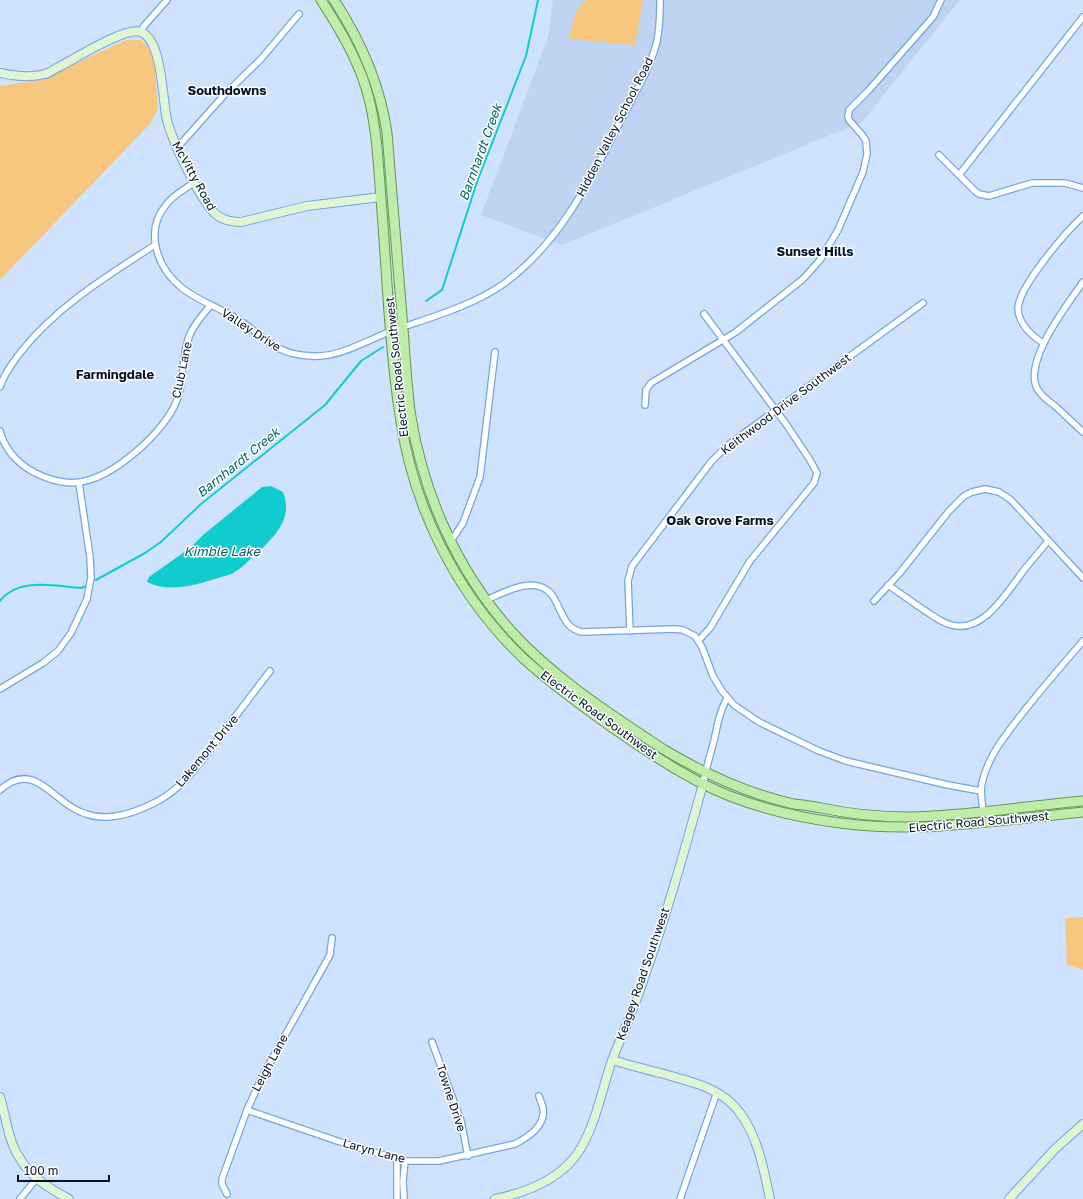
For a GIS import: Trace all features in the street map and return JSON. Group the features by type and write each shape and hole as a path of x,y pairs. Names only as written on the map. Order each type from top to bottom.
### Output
{"main road":[{"name":"Electric Road Southwest","path":"321,0 347,41 358,66 367,90 375,128 391,332 400,415 412,471 420,497 440,545 468,593 505,639 546,678 573,699 658,758 703,784 740,799 793,815 837,823 888,828 914,828 999,822 1083,812"},
{"name":"Electric Road Southwest","path":"334,0 365,55 377,88 383,113 411,415 417,448 430,494 440,519 462,563 486,600 512,632 557,674 657,745 705,772 771,798 837,812 907,817 1083,801"}],"street":[{"path":"0,72 17,76 45,74 115,37 136,31 141,32 144,26 167,0"},
{"name":"Hidden Valley School Road","path":"403,328 475,300 492,291 529,262 556,231 585,189 642,78 656,44 660,22 660,0"},
{"path":"645,404 646,390 652,383 724,340 803,279 820,260 838,230 863,172 867,154 866,141 849,120 849,110 927,24 937,11 941,0"},
{"path":"177,148 222,98 262,59 299,14"},
{"path":"959,174 1083,17"},
{"name":"McVitty Road","path":"141,32 150,38 157,52 167,118 177,148 206,202 216,215 233,222 307,206 381,197"},
{"path":"940,155 975,191 984,195 997,194 1032,183 1065,183 1083,188"},
{"name":"Valley Drive","path":"195,182 172,198 161,211 156,225 155,244 158,258 170,277 183,289 238,319 265,341 275,347 286,352 299,355 317,356 345,351 403,328"},
{"path":"1043,343 1024,325 1019,313 1019,302 1032,279 1051,251 1070,228 1083,216"},
{"path":"0,387 6,373 25,347 65,306 155,244"},
{"path":"1083,282 1053,325 1043,343 1034,378 1038,390 1083,432"},
{"name":"Keithwood Drive Southwest","path":"630,631 628,581 629,573 634,562 711,462 728,445 923,303"},
{"name":"Club Lane","path":"0,431 2,438 10,452 29,469 48,479 59,482 79,482 100,476 124,462 136,452 162,424 173,408 180,390 190,333 211,305"},
{"path":"699,640 710,628 750,561 816,479 817,473 810,460 776,411 704,314"},
{"path":"451,541 463,523 480,477 495,352"},
{"path":"0,689 43,663 58,651 71,633 88,599 91,578 90,557 79,482"},
{"path":"874,601 958,502 964,496 977,490 992,490 1006,496 1011,500 1083,578"},
{"path":"888,585 941,621 953,626 966,626 983,618 996,606 1048,541"},
{"path":"486,600 513,588 535,586 542,588 552,595 567,623 576,630 589,633 675,629 683,630 699,640 713,676 727,698 737,708 759,722 828,755 876,769 948,786 981,791"},
{"path":"999,822 983,811 981,791 986,769 996,749 1007,733 1046,683 1083,641"},
{"name":"Lakemont Drive","path":"0,790 10,782 25,778 39,783 69,807 87,815 106,817 143,808 170,794 187,778 270,671"},
{"name":"Keagey Road Southwest","path":"495,1199 519,1193 546,1181 557,1174 573,1159 587,1137 613,1060 645,978 682,860 722,709 727,698"},
{"name":"Leigh Lane","path":"227,1194 222,1184 222,1179 247,1110 263,1075 330,955 332,938"},
{"name":"Towne Drive","path":"432,1042 461,1121 468,1156"},
{"path":"613,1060 688,1081 717,1092 734,1105 746,1121 758,1149 770,1199"},
{"path":"680,1199 717,1092"},
{"name":"Laryn Lane","path":"247,1110 350,1146 397,1159 405,1161 439,1162 515,1144 525,1138 534,1131 540,1124 543,1117 543,1108 539,1096"},
{"path":"0,1098 15,1150 24,1165 48,1187 69,1199"},
{"path":"1009,1199 1056,1149 1083,1124"},
{"path":"397,1159 397,1199"},
{"path":"404,1199 403,1181 405,1161"},
{"path":"20,1199 37,1178"}],"shaded area":[{"path":"553,0 960,0 862,122 562,245 481,215 548,37"},
{"path":"586,0 643,0 635,45 569,39 576,12"},
{"path":"126,40 141,40 148,46 154,61 158,109 150,124 0,280 0,86 39,80"},
{"path":"1083,917 1083,970 1067,965 1065,918"}],"water":[{"name":"Kimble Lake","path":"271,486 283,492 286,502 284,520 280,528 268,542 240,569 229,575 182,587 164,587 147,582 149,577 190,548 203,535 262,487"}],"waterway":[{"name":"Barnhardt Creek","path":"426,301 442,290 477,182 526,56 538,0"},
{"name":"Barnhardt Creek","path":"96,580 145,553 161,542 201,504 325,405 361,361 383,347"},
{"name":"Barnhardt Creek","path":"0,601 8,593 27,586 49,585 81,588 86,586"}],"district":[{"name":"Southdowns","path":"227,90"},
{"name":"Sunset Hills","path":"815,251"},
{"name":"Farmingdale","path":"115,374"},
{"name":"Oak Grove Farms","path":"720,520"}]}
